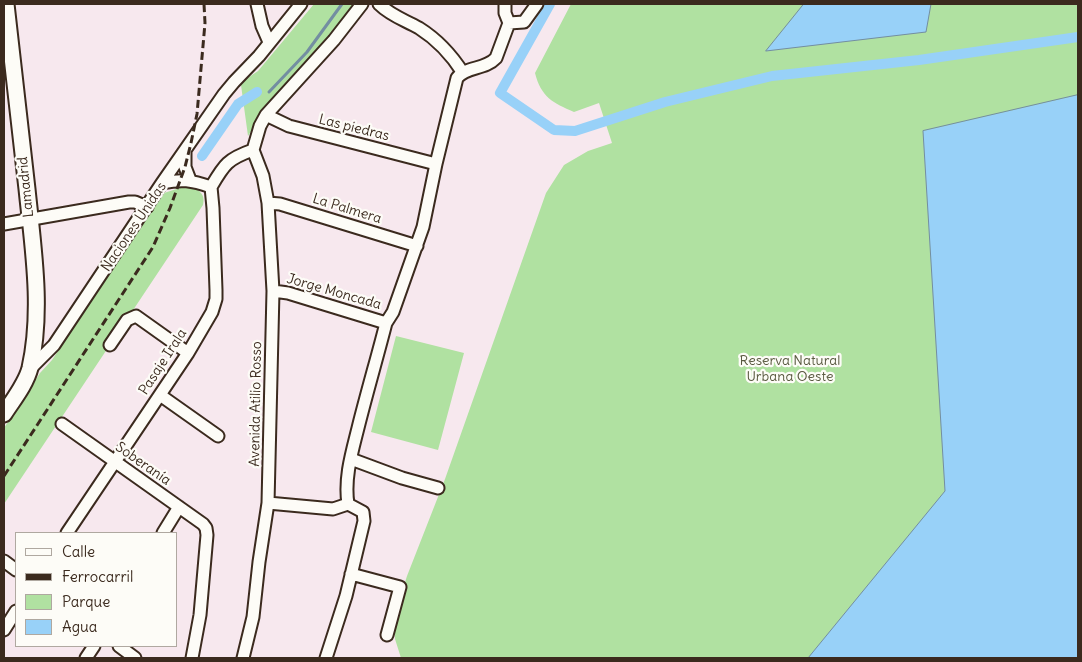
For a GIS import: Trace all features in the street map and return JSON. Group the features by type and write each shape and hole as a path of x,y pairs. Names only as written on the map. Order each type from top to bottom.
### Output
{"street":[{"name":"Lamadrid","path":"6,4 8,67 30,220 37,314 29,370"},
{"path":"257,4 262,26 269,42"},
{"name":"Naciones Unidas","path":"4,414 19,391 29,370 54,345 162,183 229,88 259,56 301,4"},
{"path":"162,183 190,180 211,187 224,165 230,160 253,150 260,126 266,115 334,40 362,4"},
{"path":"379,4 391,14 419,28 449,52 463,73"},
{"path":"348,504 347,484 351,459 386,323 393,312 424,227 436,164 457,78 463,73 492,63 496,58 509,23 505,13 505,4"},
{"path":"509,23 524,22 537,4"},
{"name":"Las piedras","path":"266,115 289,126 436,164"},
{"name":"Avenida Atilio Rosso","path":"243,658 253,616 268,503 273,291 268,203 263,176 253,150"},
{"path":"185,152 185,167 190,180"},
{"name":"Pasaje Irala","path":"68,532 160,395 212,312 216,299 211,187"},
{"path":"4,224 129,202 147,206"},
{"name":"La Palmera","path":"268,203 280,204 417,246"},
{"name":"Jorge Moncada","path":"273,291 288,292 386,323"},
{"path":"110,345 127,320 136,316 188,352"},
{"path":"160,395 218,436"},
{"name":"Soberanía","path":"62,424 206,528 200,615 192,658"},
{"path":"351,459 402,478 438,488"},
{"path":"268,503 333,509 348,504 365,515 351,574 326,658"},
{"path":"164,532 179,507"},
{"path":"4,561 15,569"},
{"path":"351,574 400,587 387,636"},
{"path":"4,630 15,613"},
{"path":"86,658 93,647"},
{"path":"120,647 135,658"}],"green space":[{"path":"314,4 355,4 272,100 248,136 241,85 258,71"},
{"name":"Reserva Natural Urbana Oeste","path":"571,4 1078,4 1078,658 401,658 395,639 394,621 399,601 445,479 546,193 564,165 588,151 612,143 599,103 574,112 567,109 544,94 535,73"},
{"path":"189,185 198,190 202,195 203,205 4,504 4,428 164,193"},
{"path":"396,336 464,353 438,450 371,432"}],"water":[{"path":"804,4 931,4 926,32 766,51"},
{"path":"1078,95 1078,658 808,658 945,491 923,131"}],"waterway":[{"path":"269,92 307,52 342,4"},
{"path":"550,4 500,93 554,130 575,131 665,102 772,76 919,60 1078,37"},
{"path":"202,156 238,104 257,92"}],"railway":[{"path":"4,476 153,247 170,208 185,167 197,114 205,23 204,4"}]}
